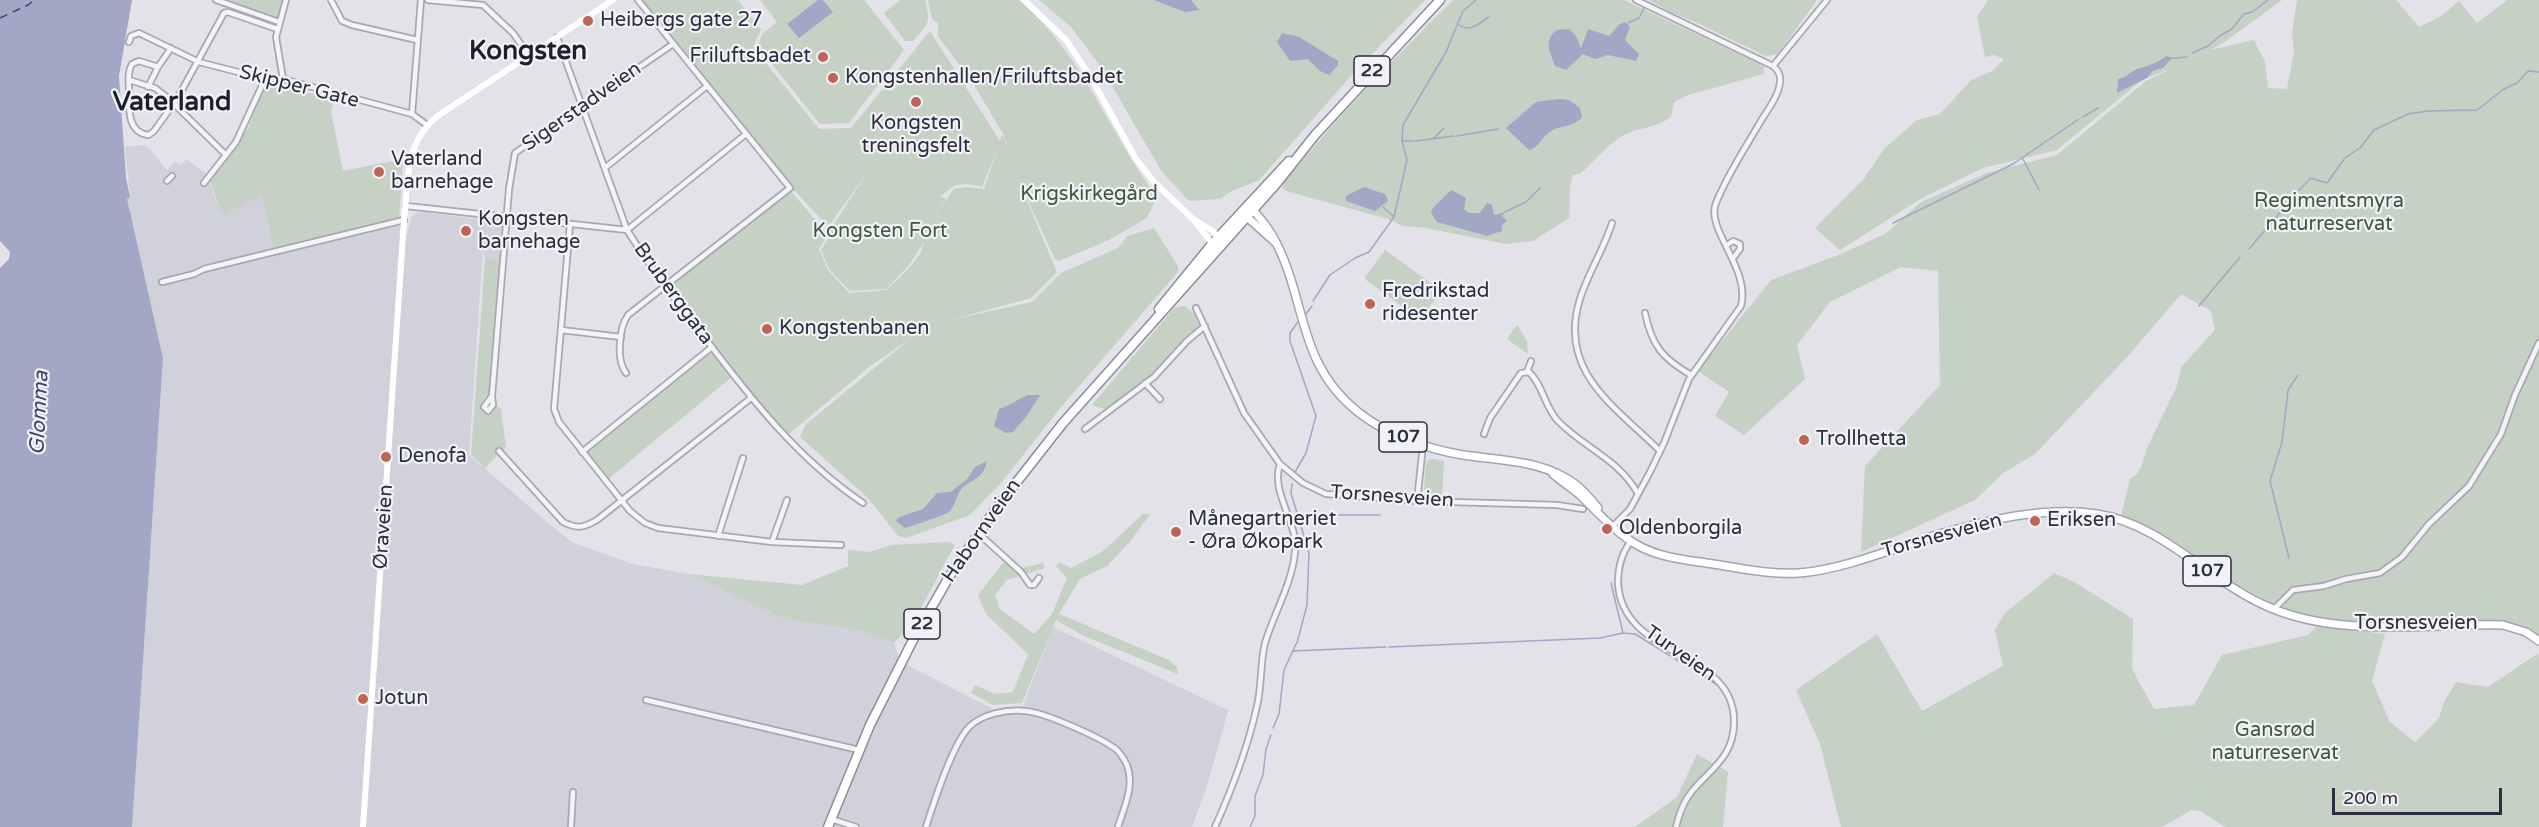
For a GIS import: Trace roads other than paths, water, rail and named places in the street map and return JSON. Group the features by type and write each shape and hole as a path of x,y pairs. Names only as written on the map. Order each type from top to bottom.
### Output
{"highway":[{"name":"Habornveien","path":"830,823 859,750 913,640 940,591 978,533 1027,468 1217,242 1249,212 1381,62 1440,0"}],"main road":[{"name":"Torsnesveien","path":"1249,212 1276,243 1318,366 1341,398 1372,422 1423,445 1444,452 1526,464 1569,480 1586,494 1613,526 1631,541 1656,553 1685,560 1774,573 1800,573 1847,562 1985,522 2043,514 2089,513 2118,519 2142,529 2240,592 2274,609 2320,621 2352,625 2503,625 2526,632 2539,641"}],"street":[{"path":"216,0 279,22"},
{"path":"283,79 277,45 277,29 286,0"},
{"path":"331,0 342,21 417,40"},
{"path":"412,114 421,0"},
{"path":"428,0 485,2 513,33 529,56"},
{"path":"427,125 613,0"},
{"path":"626,374 621,358 621,336 624,321 628,315 790,188 638,0"},
{"path":"1024,0 1066,40 1090,76 1136,159 1154,182 1217,242"},
{"path":"1613,526 1630,509 1638,494 1660,451 1691,375 1738,312 1743,300 1734,257 1716,225 1714,208 1731,170 1778,90 1780,76 1773,66 1636,0"},
{"path":"1773,66 1827,0"},
{"path":"158,67 135,62 128,71 129,114 136,130 143,134 149,135 154,131 173,104 226,11 277,29"},
{"name":"Skipper Gate","path":"129,42 133,34 139,33 199,62 265,79 283,79 412,114 427,125"},
{"name":"Bruberggata","path":"557,37 584,106 627,230 666,286 751,398 790,443 863,503"},
{"name":"Sigerstadveien","path":"492,396 511,171 515,153 673,44"},
{"path":"148,87 171,48"},
{"path":"204,183 245,126 265,79"},
{"path":"129,80 155,88 226,155"},
{"path":"606,167 707,87"},
{"name":"Øraveien","path":"363,827 404,220 413,147 427,125"},
{"path":"406,206 627,230 746,134"},
{"path":"167,181 172,176"},
{"path":"162,282 194,274 204,269 404,220"},
{"path":"1612,223 1580,300 1575,322 1576,345 1584,370 1592,385 1660,451"},
{"path":"570,224 555,409 559,422 621,501 645,523 658,528 717,537 841,545"},
{"path":"1727,245 1733,242 1740,244 1740,250 1734,257"},
{"name":"Torsnesveien","path":"1196,308 1244,414 1280,464 1304,483 1326,494 1417,501 1557,505 1583,509"},
{"path":"1645,313 1648,330 1655,345 1666,359 1691,375"},
{"path":"1085,429 1163,368 1198,330 1205,326"},
{"path":"561,330 621,336"},
{"path":"2274,609 2294,590 2324,586 2346,579 2380,573 2402,557 2429,524 2469,486 2501,434 2515,395 2539,343"},
{"path":"582,452 712,347"},
{"path":"1527,372 1531,361"},
{"path":"1527,372 1535,379 1556,419 1603,454 1624,474 1638,494"},
{"path":"1484,434 1490,418 1521,374 1527,372"},
{"path":"1145,383 1160,399"},
{"path":"499,451 562,522 583,528 621,501 751,398"},
{"path":"1417,501 1423,445"},
{"path":"717,537 742,458"},
{"path":"1215,827 1229,794 1257,709 1264,647 1296,552 1281,493 1278,472 1280,464"},
{"path":"772,542 787,500"},
{"path":"978,533 1021,572 1030,585 1034,585 1039,578"},
{"name":"Turveien","path":"1631,541 1622,555 1618,577 1621,600 1625,610 1632,620 1655,641 1711,673 1721,682 1732,706 1734,723 1730,744 1718,766 1692,791 1681,809 1676,827"},
{"path":"646,700 859,750"},
{"path":"926,827 951,762 963,735 970,726 992,714 1023,710 1036,712 1100,740 1122,756 1129,772 1130,782 1118,827"},
{"path":"571,827 573,792"},
{"path":"830,823 855,827"}],"water":[{"name":"Glomma","path":"0,0 132,0 119,76 126,178 130,197 127,199 163,358 132,827 0,827 0,268 9,259 10,252 0,241"},
{"path":"818,0 823,0 833,12 799,38 787,24"},
{"path":"1154,0 1191,0 1199,10 1185,12"},
{"path":"1625,22 1630,27 1625,40 1639,54 1636,61 1608,55 1595,59 1583,54 1566,70 1555,66 1549,42 1557,30 1569,29 1576,36 1581,48 1588,29 1609,36"},
{"path":"1282,33 1299,37 1338,61 1338,65 1329,75 1320,71 1308,59 1290,61 1277,42"},
{"path":"2166,56 2174,58 2163,68 2153,71 2147,78 2117,93 2118,79"},
{"path":"1569,100 1580,108 1582,117 1575,123 1551,131 1532,149 1529,150 1506,128 1536,102"},
{"path":"1364,187 1385,194 1388,201 1375,211 1346,201 1346,196"},
{"path":"1451,190 1466,198 1464,209 1469,213 1480,213 1487,203 1492,205 1494,215 1505,212 1502,216 1507,221 1502,225 1502,231 1487,236 1437,222 1431,213 1432,209"},
{"path":"1028,395 1040,395 1013,432 1006,433 994,426 999,409"},
{"path":"987,461 981,474 963,487 949,512 905,528 896,521 897,518 923,509 937,493 951,492 967,479 975,467"}],"waterway":[{"path":"1313,301 1330,275 1355,258 1369,252 1394,217 1407,160 1402,141 1403,125 1446,52 1463,11 1476,0"},
{"path":"2192,53 2208,46 2232,29 2244,14 2252,12 2268,0"},
{"path":"1628,23 1639,18 1644,8"},
{"path":"1459,25 1471,28 1489,17"},
{"path":"2174,58 2187,57"},
{"path":"2298,191 2311,178 2327,183 2345,158 2360,148 2374,130 2408,114 2428,111 2477,110 2504,89 2517,83 2528,71 2539,72"},
{"path":"2083,117 2098,108"},
{"path":"1893,223 2013,164 2079,119"},
{"path":"1434,138 1444,128"},
{"path":"1457,136 1498,129"},
{"path":"1416,141 1454,136"},
{"path":"1403,141 1414,141"},
{"path":"2023,159 2039,190"},
{"path":"1505,212 1526,202 1540,188"},
{"path":"2249,249 2290,201"},
{"path":"1383,207 1393,216"},
{"path":"2199,306 2240,257"},
{"path":"1305,315 1312,306"},
{"path":"1295,472 1306,453 1316,416 1290,341 1290,333 1298,322"},
{"path":"2289,558 2270,481 2282,442 2288,390 2298,375"},
{"path":"1292,484 1291,493 1309,553 1307,605 1297,643"},
{"path":"1298,518 1310,513 1380,515"},
{"path":"1611,583 1623,633"},
{"path":"1389,647 1600,638 1623,633 1635,634 1716,684"},
{"path":"1273,728 1279,714 1284,670 1296,644"},
{"path":"1293,651 1386,647"},
{"path":"1250,827 1255,816 1255,796 1263,775 1266,749 1271,735"}],"place":[{"name":"Heibergs gate 27","path":"588,21"},
{"name":"Friluftsbadet","path":"823,57"},
{"name":"Kongstenhallen/Friluftsbadet","path":"833,78"},
{"name":"Kongsten treningsfelt","path":"916,102"},
{"name":"Vaterland barnehage","path":"379,172"},
{"name":"Kongsten barnehage","path":"466,231"},
{"name":"Fredrikstad ridesenter","path":"1370,304"},
{"name":"Kongstenbanen","path":"767,329"},
{"name":"Trollhetta","path":"1804,440"},
{"name":"Denofa","path":"386,457"},
{"name":"Eriksen","path":"2035,521"},
{"name":"Oldenborgila","path":"1607,529"},
{"name":"Månegartneriet - Øra Økopark","path":"1176,532"},
{"name":"Jotun","path":"363,699"}],"district":[{"name":"Kongsten","path":"528,52"},
{"name":"Vaterland","path":"172,103"}],"park label":[{"name":"Krigskirkegård","path":"1089,195"},
{"name":"Regimentsmyra naturreservat","path":"2329,214"},
{"name":"Kongsten Fort","path":"880,232"},
{"name":"Gansrød naturreservat","path":"2275,742"}]}
